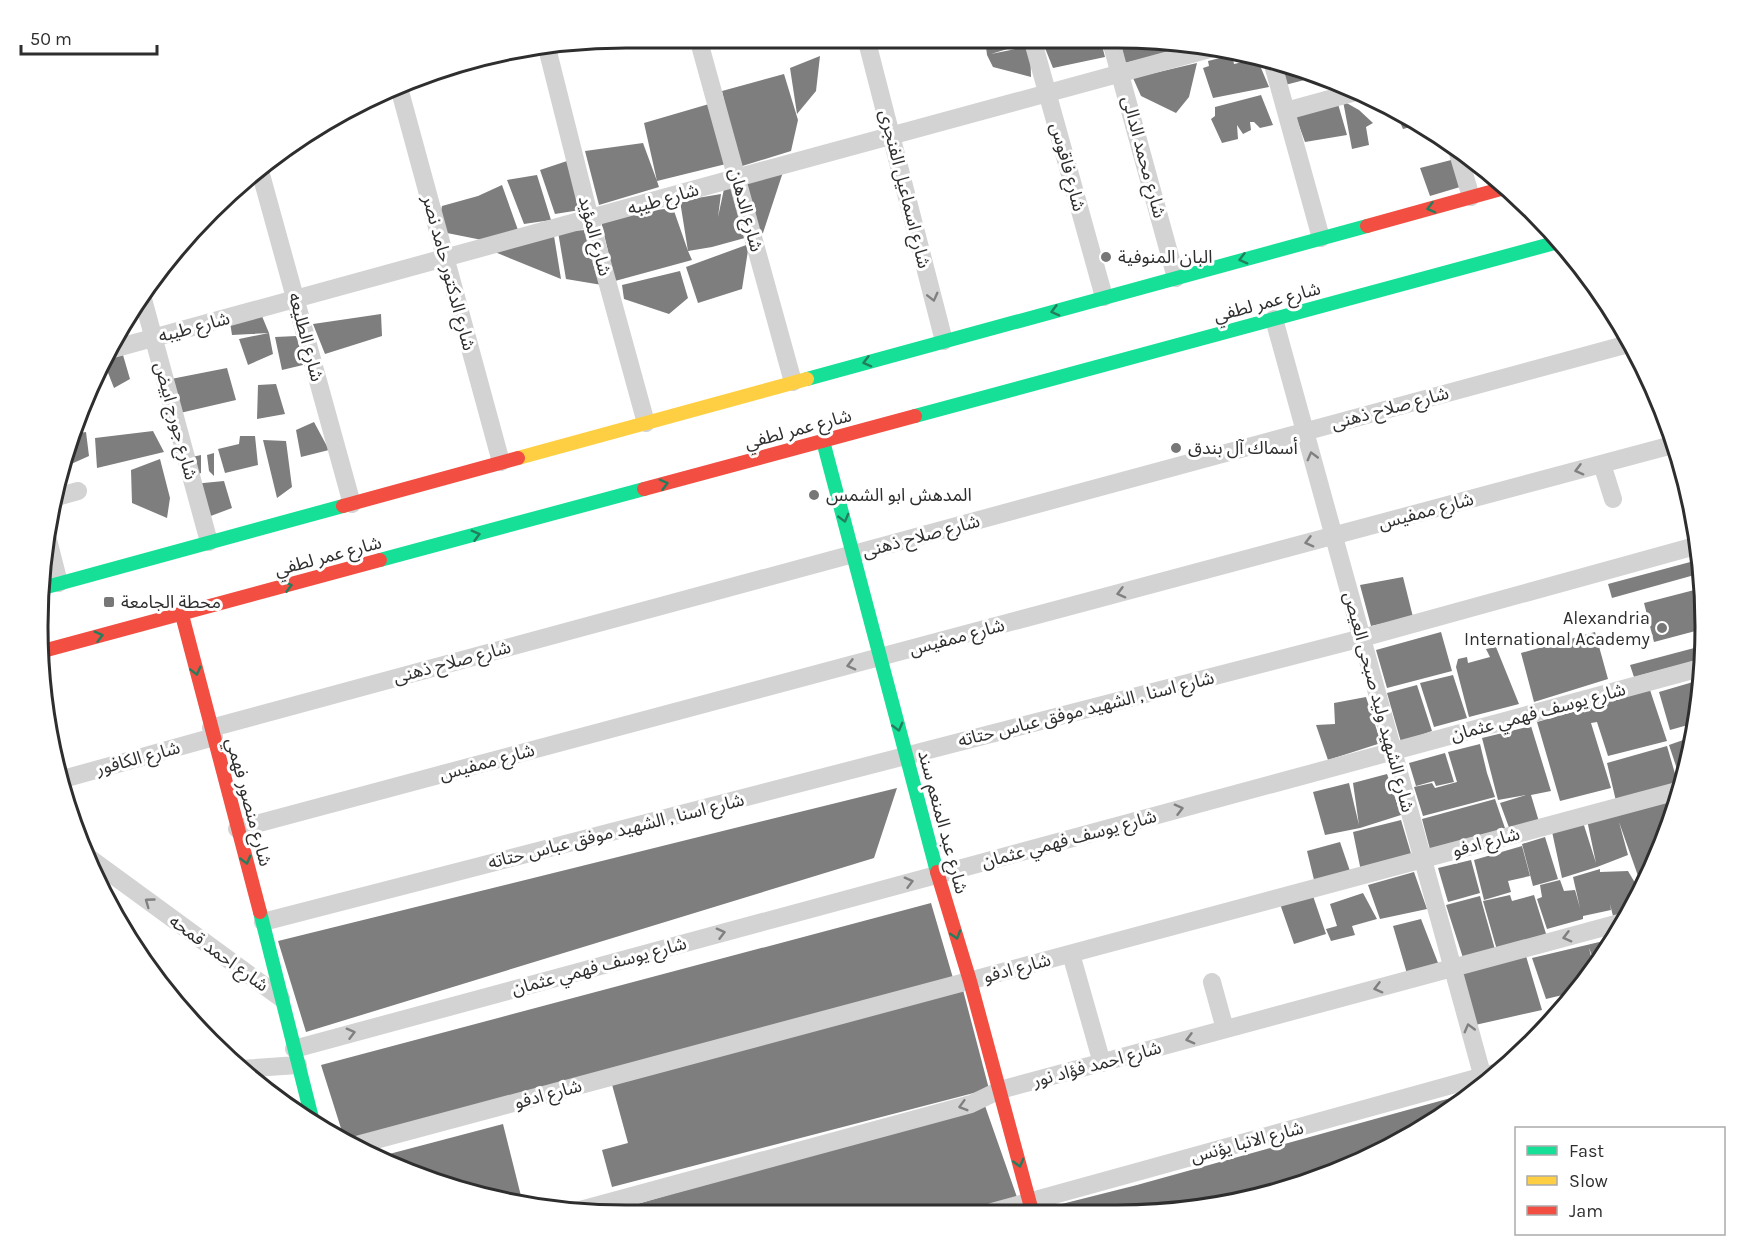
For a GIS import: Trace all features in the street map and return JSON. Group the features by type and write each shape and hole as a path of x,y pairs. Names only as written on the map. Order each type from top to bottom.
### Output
{"street":[{"name":"شارع الدهان","path":"701,48 793,382"},
{"name":"شارع اسماعيل الفنجرى","path":"869,48 944,341"},
{"name":"شارع فاقوس","path":"1035,48 1104,297"},
{"name":"شارع محمد الدالى","path":"1113,48 1176,278"},
{"name":"شارع المؤيد","path":"548,53 590,219 646,423"},
{"name":"شارع طيبه","path":"121,347 1194,53"},
{"path":"1275,71 1322,238"},
{"name":"شارع الدكتور حامد نصر","path":"401,94 501,462"},
{"path":"1286,111 1344,95"},
{"path":"1460,162 1471,197"},
{"name":"شارع الطليعه","path":"262,178 352,504"},
{"path":"51,586 1496,190"},
{"name":"شارع عمر لطفي","path":"49,650 1550,244"},
{"name":"شارع جورج ابيض","path":"145,306 209,542"},
{"name":"شارع الشهيد وليد صبحى العيص","path":"1275,319 1482,1074"},
{"name":"شارع صلاح ذهنى","path":"212,733 854,554 1622,346"},
{"name":"شارع عبد المنعم سند","path":"823,441 938,874 970,981 1031,1205"},
{"name":"شارع ممفيس","path":"237,829 1666,447"},
{"path":"1602,464 1613,499"},
{"path":"64,495 78,491"},
{"name":"شارع اسنا , الشهيد موفق عباس حتاته","path":"263,922 1362,638 1689,548"},
{"name":"شارع منصور فهمي","path":"182,615 281,998"},
{"name":"شارع يوسف فهمي عثمان","path":"252,1067 296,1057 938,874 1693,670"},
{"name":"شارع الكافور","path":"68,777 212,733"},
{"name":"شارع ادفو","path":"366,1142 1670,793"},
{"name":"شارع احمد قمحه","path":"100,866 281,998 310,1111"},
{"name":"شارع احمد فؤاد نور","path":"601,1204 971,1104 1000,1090 1612,925"},
{"path":"1071,954 1102,1063"},
{"path":"1212,982 1225,1029"},
{"name":"شارع الانبا يؤنس","path":"1035,1205 1469,1085"}],"building":[{"path":"986,48 1011,48 991,54 1030,48 1031,77 993,67"},
{"path":"1045,48 1103,48 1105,57 1053,68"},
{"path":"1122,48 1171,52 1125,63"},
{"path":"820,56 816,91 797,114 790,68"},
{"path":"1221,58 1233,60 1234,64 1242,62 1260,67 1269,87 1213,98 1203,68 1209,66 1208,61"},
{"path":"1197,63 1189,97 1176,113 1141,96 1133,78"},
{"path":"1282,73 1305,80 1285,85"},
{"path":"784,74 798,120 791,151 739,167 722,91"},
{"path":"1261,95 1273,125 1260,128 1254,122 1250,122 1251,130 1243,134 1237,125 1238,139 1222,143 1211,119 1215,116 1215,107"},
{"path":"1336,97 1347,135 1305,142 1293,109"},
{"path":"1343,101 1359,110 1373,123 1366,127 1369,145 1352,149"},
{"path":"709,104 726,164 657,181 644,123"},
{"path":"643,143 659,187 599,205 585,151"},
{"path":"1455,159 1460,187 1430,196 1420,168"},
{"path":"567,161 580,210 555,214 540,170"},
{"path":"783,172 763,233 688,251 680,201 721,194 718,217 724,189 746,180"},
{"path":"537,175 551,220 524,224 507,180"},
{"path":"502,185 518,230 482,240 437,231 442,206 478,196"},
{"path":"673,208 692,260 615,281 601,221 631,213"},
{"path":"585,230 608,286 566,279 558,232"},
{"path":"554,236 561,279 485,248"},
{"path":"749,244 742,289 698,303 686,267"},
{"path":"680,271 688,298 669,314 624,299 622,285"},
{"path":"259,309 269,333 232,335 230,322"},
{"path":"381,314 382,336 325,354 313,324"},
{"path":"269,333 273,354 248,365 239,339"},
{"path":"297,336 303,365 282,370 275,337"},
{"path":"123,355 130,379 114,388 108,372 115,357"},
{"path":"227,368 236,400 180,413 171,379"},
{"path":"276,384 285,414 257,419 258,385"},
{"path":"314,422 329,450 301,457 296,430"},
{"path":"153,431 164,452 97,468 95,438"},
{"path":"86,432 89,456 72,464 79,441 82,433"},
{"path":"240,436 255,436 258,465 225,473 218,449 239,444"},
{"path":"263,440 286,441 292,487 277,498"},
{"path":"214,453 214,476 209,471 207,455"},
{"path":"201,455 201,473 191,477 192,457"},
{"path":"160,459 170,498 167,518 132,503 131,470"},
{"path":"224,481 232,508 208,517 193,484"},
{"path":"1691,562 1693,576 1612,598 1608,584"},
{"path":"1403,577 1413,617 1371,626 1360,585"},
{"path":"1694,590 1695,631 1654,642 1644,603"},
{"path":"1441,632 1452,671 1387,688 1376,650"},
{"path":"1595,632 1608,679 1534,702 1521,653"},
{"path":"1496,647 1519,704 1469,717 1456,667 1458,659 1467,657 1468,663 1490,657 1486,649"},
{"path":"1694,648 1694,661 1634,677 1630,665"},
{"path":"1453,675 1467,718 1434,727 1420,683"},
{"path":"1692,682 1686,725 1670,730 1659,692"},
{"path":"1417,685 1432,731 1401,742 1387,693"},
{"path":"1650,690 1667,741 1608,756 1597,722 1591,723 1611,788 1560,801 1537,722"},
{"path":"1366,697 1381,743 1328,760 1316,725 1335,724 1334,703"},
{"path":"1531,726 1551,791 1531,795 1540,825 1511,833 1500,803 1526,795 1498,800 1482,738"},
{"path":"1684,740 1677,768 1669,745"},
{"path":"1480,744 1495,797 1423,816 1414,787 1432,783 1435,788 1457,782 1448,752"},
{"path":"1667,746 1675,775 1672,786 1616,801 1607,763"},
{"path":"1445,753 1454,782 1436,786 1434,781 1416,786 1409,763"},
{"path":"1387,774 1401,815 1360,828 1325,835 1313,792 1349,783 1359,825 1353,783"},
{"path":"897,788 874,858 306,1032 278,941"},
{"path":"1668,798 1651,848 1638,876 1619,822 1628,855 1562,878 1551,827 1582,819 1596,863 1587,820"},
{"path":"1495,799 1507,834 1431,853 1422,819"},
{"path":"1401,820 1412,857 1361,871 1353,832"},
{"path":"1545,837 1558,879 1533,886 1522,844"},
{"path":"1340,842 1351,874 1316,888 1307,851"},
{"path":"1522,846 1530,876 1508,881 1511,892 1484,900 1474,860"},
{"path":"1471,860 1480,893 1448,902 1438,868"},
{"path":"1600,869 1600,872 1628,871 1635,882 1618,915 1613,916 1610,904 1611,910 1583,916 1583,919 1547,929 1537,899 1542,897 1540,885 1560,880 1564,891 1575,890 1580,908 1573,877"},
{"path":"1414,872 1427,909 1380,919 1368,885"},
{"path":"1312,893 1326,934 1294,944 1279,901"},
{"path":"1363,893 1377,919 1352,926 1355,935 1331,941 1326,929 1337,926 1330,904"},
{"path":"1510,895 1512,901 1534,895 1547,937 1497,950 1483,901"},
{"path":"1480,896 1496,953 1464,961 1446,905"},
{"path":"931,903 953,978 357,1138 341,1129 321,1065"},
{"path":"1421,919 1440,968 1408,977 1393,926"},
{"path":"1602,941 1592,956 1589,948 1591,957 1562,995 1546,999 1532,958"},
{"path":"1526,956 1542,1010 1475,1025 1462,973"},
{"path":"963,990 989,1089 612,1187 602,1150 628,1143 611,1081"},
{"path":"1452,1098 1406,1127 1338,1161 1266,1185 1229,1194 1154,1204 1058,1205"},
{"path":"984,1103 1018,1200 1000,1205 634,1205"},
{"path":"503,1124 521,1195 441,1174 390,1154"}],"traffic: fast":[{"path":"807,379 1367,226"},
{"path":"915,416 1550,244"},
{"path":"823,441 937,872"},
{"path":"380,560 644,489"},
{"path":"49,586 343,506"},
{"path":"260,912 310,1111"}],"traffic: slow":[{"path":"518,458 807,379"}],"traffic: jam":[{"path":"1367,226 1496,190"},
{"path":"644,489 915,416"},
{"path":"343,506 518,458"},
{"path":"49,649 380,560"},
{"path":"182,615 260,912"},
{"path":"937,872 970,981 1030,1205"}],"place":[{"name":"البان المنوفية","path":"1106,257"},
{"name":"أسماك آل بندق","path":"1176,448"},
{"name":"المدهش ابو الشمس","path":"814,495"},
{"name":"محطة الجامعة","path":"109,602"},
{"name":"Alexandria International Academy","path":"1662,628"}]}
